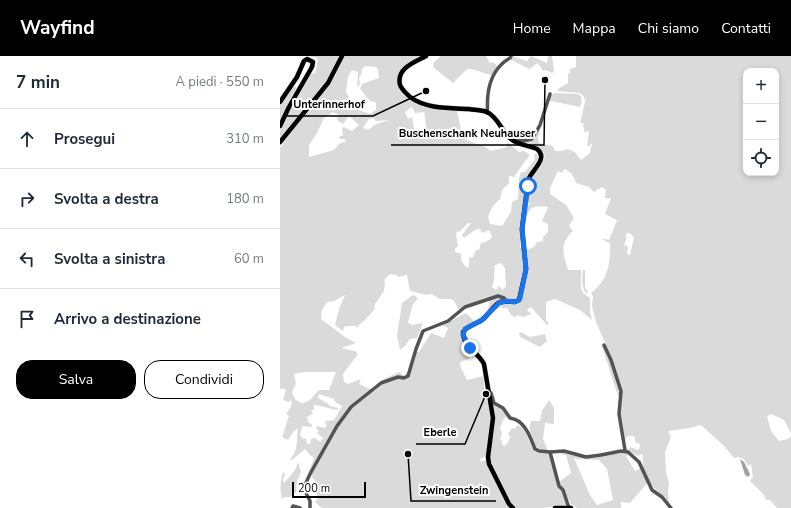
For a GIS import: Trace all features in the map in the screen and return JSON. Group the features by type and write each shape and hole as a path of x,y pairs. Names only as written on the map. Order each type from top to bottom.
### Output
{"main road":[{"path":"280,142 328,83 342,56"},
{"path":"426,56 407,66 403,70 400,84 405,93 413,99 426,105 477,110 487,113 492,116 508,136 517,143 537,149 541,153 542,157 528,180 522,218 522,242 526,269 519,300 517,302 506,301 499,303 482,320 465,329 463,332 466,344 481,358 484,364 493,418 488,457 489,464 509,504 513,508"},
{"path":"280,102 297,77 304,61 307,59 311,60 313,64 312,67 280,126"},
{"path":"555,508 570,508"}],"street":[{"path":"487,113 488,93 492,76 511,56"},
{"path":"508,136 523,141 532,139 540,125 550,94"},
{"path":"310,508 310,501 306,493 305,485 337,426 351,408 376,386 398,377 404,378 408,376 423,331 448,321 465,307 498,296 504,298 506,301"},
{"path":"604,345 612,360 621,391 619,414 625,450"},
{"path":"488,390 491,393 494,403 503,408 510,418 514,418 523,424 535,449 539,452 564,451 586,457 625,450 632,454 636,459 651,488 667,501 671,508"},
{"path":"550,452 559,486 563,490 570,508"},
{"path":"292,508 293,506 296,506 300,508"}],"shaded area":[{"path":"308,56 340,56 326,82 280,140 280,131 287,116 312,73 315,74 318,58"},
{"path":"345,56 423,56 407,64 401,70 400,88 423,107 457,111 463,138 491,151 507,147 507,142 519,152 524,151 529,154 529,157 514,177 509,176 509,183 502,190 500,199 493,206 488,216 490,224 502,226 511,212 512,202 518,199 519,179 521,172 525,172 535,159 534,155 537,153 538,160 527,176 520,228 520,247 523,252 524,268 518,298 515,300 503,299 482,318 476,321 488,309 490,300 464,306 459,310 454,301 451,299 440,299 431,294 426,295 410,291 407,275 398,277 397,275 390,274 384,280 384,291 375,304 374,310 358,326 357,329 356,326 348,326 344,327 343,331 335,325 339,309 345,295 334,301 327,302 322,310 321,319 345,337 356,343 341,348 355,351 358,354 343,374 344,382 348,384 361,379 359,384 375,391 379,383 384,379 399,372 404,376 407,372 410,372 416,352 419,352 431,333 444,338 448,328 442,325 466,313 475,322 464,327 461,333 464,344 468,350 469,359 460,362 461,368 467,380 483,376 485,396 489,404 491,418 486,456 480,459 481,462 486,460 510,508 322,508 315,502 318,498 316,492 320,488 308,473 314,458 305,449 290,460 297,445 298,428 288,440 282,437 289,416 286,414 291,407 292,400 288,402 283,400 286,390 282,388 280,390 280,147 307,111 314,105 333,77 336,76 336,72","holes":["365,66 376,67 378,69 379,78 362,84 360,89 371,102 373,101 376,103 376,110 370,114 359,110 353,102 349,107 349,97 346,92 348,77 352,70 358,72 357,87 360,84 359,78 362,69","412,107 415,113 424,112 426,127 423,133 415,135 412,117 408,119 405,112","333,112 339,115 337,120 343,124 349,116 359,125 352,131 344,127 342,128 343,135 339,137 340,139 345,139 346,141 339,144 334,150 309,157 309,145 324,118","373,118 376,121 390,120 376,124 368,130 363,128 369,119","468,223 471,223 462,235 464,238 475,230 480,229 482,233 489,230 492,237 483,243 481,242 479,250 476,250 473,257 469,258 469,268 465,266 461,260 461,254 455,252 455,249 458,246 456,235 457,231 459,232","501,263 505,268 506,286 503,290 499,286 496,290 492,287 495,265","304,372 336,372 329,390 319,390 310,400 303,403 296,399 292,392 296,384 294,374","319,394 334,399 335,402 342,406 334,420 326,420 325,423 327,424 325,428 317,426 316,429 319,431 317,433 323,438 320,442 315,438 311,439 310,444 307,444 306,438 303,439 300,435 302,426 312,427 312,425 307,421 309,419 306,418 313,413 311,410 314,410 314,405 338,410 338,408 330,406 318,398"]},
{"path":"439,56 486,56 490,63 493,62 497,66 492,75 467,69 453,83 433,67 434,62 440,57"},
{"path":"512,56 527,61 531,56 547,63 548,56 552,56 553,73 545,70 543,71 538,63 529,69 510,59"},
{"path":"576,56 791,56 791,433 784,420 771,414 767,416 771,431 779,441 788,439 791,436 791,508 777,508 770,500 766,500 764,495 750,481 753,477 751,464 748,466 744,459 738,457 734,458 723,445 701,425 668,431 671,437 665,452 666,472 669,484 669,503 649,481 630,503 621,502 621,508 577,508 571,504 559,482 571,473 566,455 562,455 562,452 586,458 620,452 627,453 630,455 626,456 635,471 643,467 643,455 641,454 638,456 627,450 630,447 638,450 640,447 639,443 636,443 634,436 628,436 625,439 620,413 621,390 612,359 596,322 592,306 593,297 591,293 597,288 605,277 610,258 610,243 601,238 609,240 617,220 605,214 611,198 605,198 606,190 602,187 594,192 589,187 576,183 572,174 564,169 562,173 558,171 550,188 550,194 566,205 574,218 569,226 573,231 566,240 563,249 568,270 581,270 581,288 583,293 590,298 592,320 580,310 555,299 546,302 546,321 548,321 548,326 531,307 527,310 531,314 523,317 517,315 515,317 511,315 507,308 502,308 501,304 507,303 517,305 521,301 528,268 527,250 534,247 537,242 543,241 543,237 548,232 548,224 542,221 548,207 539,206 531,209 525,220 526,207 531,203 527,200 530,193 533,192 531,190 533,174 543,161 545,157 544,153 538,147 520,142 533,139 541,127 538,138 539,143 553,146 555,151 567,149 575,152 581,160 590,153 592,143 587,146 589,131 584,131 583,123 580,123 586,98 584,100 584,97 580,93 558,91 558,89 568,83 568,74 570,73 570,69 576,67","holes":["627,233 631,234 634,238 630,255 627,254 628,246 624,245","574,458 599,460 607,469 613,500 597,505 590,495"]},
{"path":"293,86 299,88 280,122 280,105"},
{"path":"555,93 579,94 582,100 580,107 551,101 549,102 551,95"},
{"path":"583,270 585,270 585,287 588,293 584,291 582,279"},
{"path":"413,295 418,298 412,306 408,323 412,325 423,323 417,338 410,339 400,350 397,336 402,303"},
{"path":"521,332 530,337 545,334 547,341 540,347 520,337 519,333"},
{"path":"601,343 610,359 620,393 618,396"},
{"path":"549,400 554,408 554,424 545,423 543,438 548,451 538,450 529,433 531,421 540,421 542,411"},
{"path":"492,402 502,409 507,417 504,418 500,428 502,434 500,440 502,441 502,444 504,446 508,443 510,436 508,434 512,428 515,429 517,425 522,426 530,444 536,452 549,453 567,505 542,508 515,508 513,506 489,461"},
{"path":"740,459 744,462 750,474 748,477 745,475"},
{"path":"298,462 301,472 297,481 296,492 290,497 284,497 282,499 281,479 283,472 285,474 283,480 284,483 295,470"}],"place":[{"name":"Buschenschank Neuhauser","path":"545,80"},
{"name":"Unterinnerhof","path":"426,91"},
{"name":"Eberle","path":"486,394"},
{"name":"Zwingenstein","path":"408,454"}],"route":[{"path":"470,348 466,344 463,335 465,329 486,317 496,305 502,301 517,302 520,298 526,269 522,242 522,218 528,186"}]}
